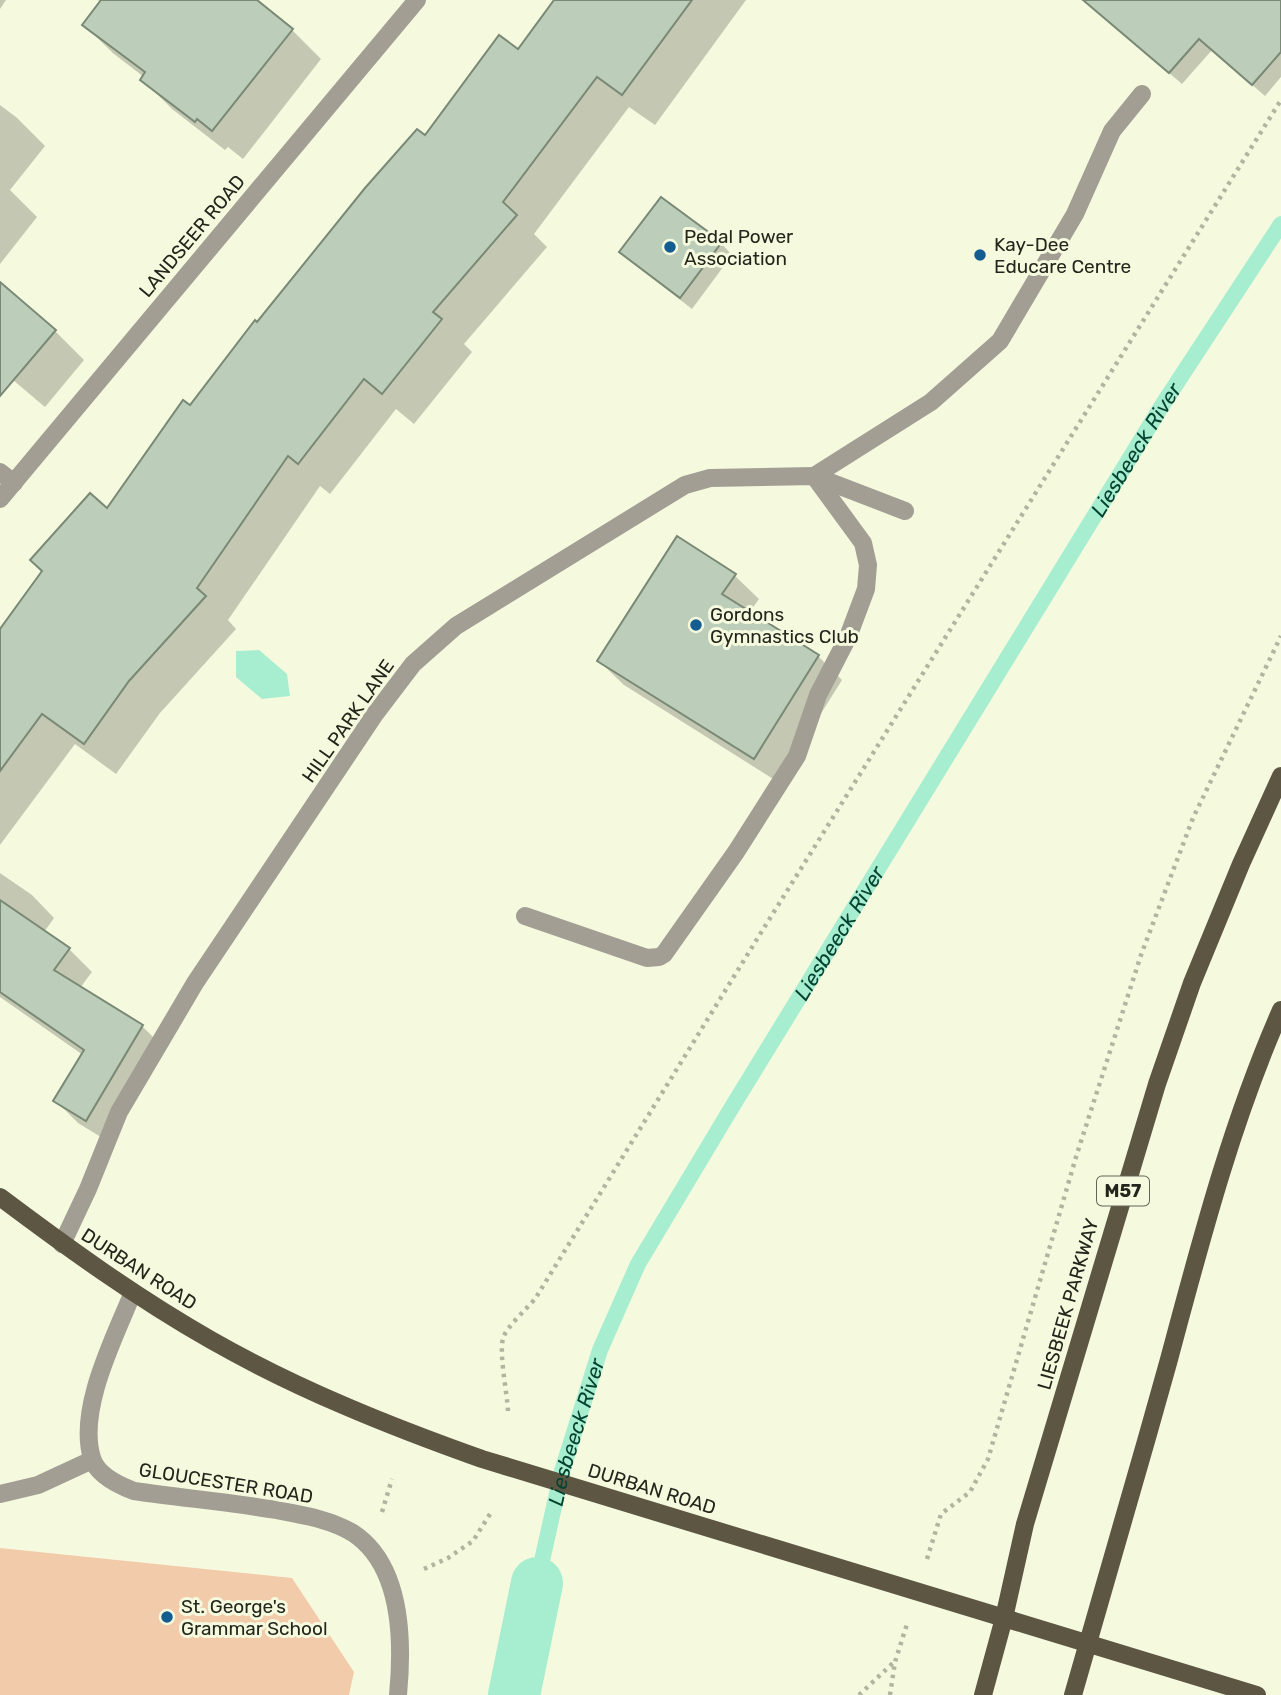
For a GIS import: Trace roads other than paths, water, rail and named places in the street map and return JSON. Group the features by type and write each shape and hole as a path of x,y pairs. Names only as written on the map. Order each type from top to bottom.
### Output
{"main road":[{"name":"LIESBEEK PARKWAY","path":"983,1695 1025,1524 1157,1084 1192,983 1281,776"},
{"path":"1073,1695 1117,1549 1210,1207 1239,1120 1281,1010"},
{"name":"DURBAN ROAD","path":"0,1197 62,1244 210,1340 295,1384 391,1427 482,1459 1257,1695"}],"street":[{"name":"LANDSEER ROAD","path":"0,499 7,478 410,2"},
{"path":"525,916 647,958 664,954 736,852 797,756 818,695 848,637 866,589 868,565 863,543 814,476 931,402 1000,341 1075,214 1112,131 1142,94"},
{"name":"HILL PARK LANE","path":"62,1244 119,1112 195,983 374,714 414,664 456,626 685,485 710,478 814,476 905,511"},
{"path":"0,1494 38,1485 92,1460 90,1435 97,1382 133,1292"},
{"name":"GLOUCESTER ROAD","path":"92,1460 108,1478 134,1490 314,1517 353,1533 374,1554 389,1583 398,1613 401,1659 398,1695"}],"waterway":[{"name":"Liesbeeck River","path":"537,1583 562,1471 600,1350 638,1264 1163,404 1281,224"},
{"name":"Liesbeeck River","path":"514,1695 537,1583"}],"place":[{"name":"Pedal Power Association","path":"670,247"},
{"name":"Kay-Dee Educare Centre","path":"980,255"},
{"name":"Gordons Gymnastics Club","path":"696,625"},
{"name":"St. George's Grammar School","path":"167,1617"}]}
